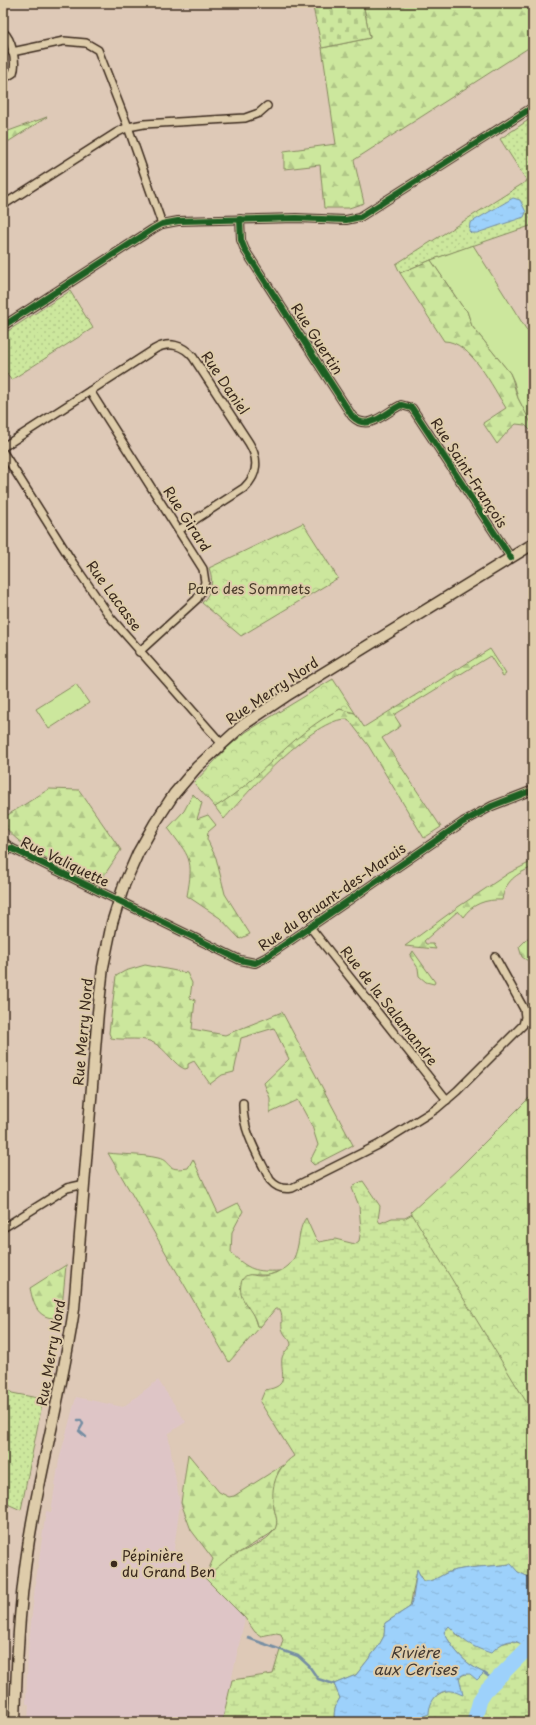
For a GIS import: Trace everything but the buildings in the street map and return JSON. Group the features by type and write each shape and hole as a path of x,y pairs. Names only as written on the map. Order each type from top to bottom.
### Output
{"main road":[{"name":"Rue Merry Nord","path":"15,1722 18,1637 24,1577 33,1517 71,1335 78,1272 100,990 107,945 118,902 131,869 155,823 185,781 221,743 255,716 286,696 533,544"}],"street":[{"path":"3,32 9,39 14,69 10,76 3,79"},
{"path":"12,52 64,41 86,43 95,47 103,58 162,224"},
{"path":"3,206 99,143 128,127 144,124 245,118 259,113 267,106"},
{"path":"3,326 162,224 178,221 240,219 296,218 346,220 360,217 533,107"},
{"name":"Rue Guertin","path":"240,219 241,240 245,250 352,416 361,423 368,424 398,406 405,404"},
{"name":"Rue Daniel","path":"3,447 155,349 166,345 179,346 193,357 249,443 255,454 256,466 249,483 179,530"},
{"name":"Rue Girard","path":"90,391 203,569 204,588 197,599 140,652"},
{"name":"Rue Saint-François","path":"405,404 414,411 511,558"},
{"name":"Rue Lacasse","path":"3,452 99,601 140,652 221,743"},
{"name":"Rue du Bruant-des-Marais","path":"118,902 245,962 260,961 458,825 492,806 533,790"},
{"path":"3,841 11,848"},
{"name":"Rue Valiquette","path":"3,855 11,848 118,902"},
{"name":"Rue de la Salamandre","path":"310,927 447,1100"},
{"path":"243,1103 244,1122 248,1136 270,1180 278,1187 285,1189 296,1186 384,1142 447,1100 520,1029 525,1022 524,1009 495,957"},
{"path":"3,1228 67,1188 85,1184"}],"shaded area":[{"name":"Pépinière du Grand Ben","path":"158,1380 186,1422 168,1434 180,1504 174,1549 245,1618 222,1722 28,1722 29,1704 26,1704 28,1650 46,1511 51,1512 59,1460 76,1397 123,1407"}],"green space":[{"path":"312,3 363,3 370,38 322,48"},
{"path":"363,3 533,3 533,45 354,160 364,203 349,208 324,208 320,165 284,169 284,151 336,144 322,48 370,38"},
{"path":"47,117 3,145 3,133"},
{"path":"533,117 533,225 431,260 400,273 396,264 527,181 500,139"},
{"path":"473,245 533,340 533,427 518,398 510,373 472,326 467,311 462,306 431,260"},
{"path":"431,260 462,306 467,311 472,326 510,373 518,398 533,428 533,433 525,425 516,424 497,444 483,423 506,408 488,378 472,357 454,343 444,341 400,273"},
{"path":"70,291 93,328 11,380 3,368 3,334"},
{"name":"Parc des Sommets","path":"303,523 338,578 241,636 202,603 210,591 212,582 209,568"},
{"path":"490,649 506,674 503,676 490,656 394,715 401,726 382,738 441,827 424,838 368,745 348,719 334,722 317,730 299,743 264,775 224,819 215,807 238,790 296,737 331,714 340,709 355,713 364,727"},
{"path":"333,679 355,713 340,709 322,719 291,744 247,784 215,807 194,783 227,748 246,732"},
{"path":"76,684 89,703 49,729 36,709"},
{"path":"49,789 79,790 121,850 103,877 94,881 56,863 26,846 14,837 6,827 3,818"},
{"path":"193,794 202,803 197,819 208,815 216,825 208,832 207,839 216,858 225,894 250,934 240,939 220,918 187,896 190,866 186,853 168,828 184,811"},
{"path":"533,861 533,867 521,872 512,879 503,893 502,900 490,900 480,903 467,912 463,917 458,911 424,941 426,944 433,944 436,949 405,946 458,907 509,873"},
{"path":"533,933 533,960 530,962 522,957 519,947"},
{"path":"413,951 435,982 434,984 426,982 419,976 418,968 410,956"},
{"path":"145,965 187,973 192,983 190,998 195,1000 192,1029 225,1035 282,1012 353,1145 314,1165 310,1161 318,1145 312,1126 298,1100 270,1113 270,1098 264,1083 289,1059 274,1028 241,1038 234,1072 222,1075 210,1084 194,1061 188,1064 188,1068 185,1069 178,1065 154,1043 139,1039 111,1038 109,1033 116,976 125,971"},
{"path":"533,1094 533,1413 411,1212 458,1169"},
{"path":"533,1099 533,1579 518,1572 510,1564 457,1570 427,1581 424,1581 417,1570 410,1607 385,1623 384,1636 378,1647 356,1675 334,1684 340,1698 335,1710 335,1722 222,1722 232,1680 273,1674 283,1640 281,1634 276,1633 261,1636 255,1632 245,1618 205,1578 231,1557 267,1538 275,1529 277,1521 273,1500 274,1485 283,1466 294,1456 260,1402 265,1390 278,1386 281,1382 283,1374 282,1358 291,1343 282,1329 282,1316 280,1309 275,1309 261,1326 257,1326 254,1317 244,1302 241,1294 242,1280 248,1275 267,1275 278,1272 288,1266 295,1255 301,1229 306,1218 315,1238 319,1242 335,1239 355,1244 359,1241 361,1230 359,1206 352,1188 354,1185 363,1181 380,1206 378,1220 380,1223 392,1218 405,1218 416,1212"},
{"path":"108,1153 158,1158 162,1159 169,1166 175,1169 188,1168 193,1159 218,1213 238,1203 243,1211 232,1232 231,1253 253,1269 280,1271 269,1275 249,1275 242,1297 252,1311 257,1326 261,1326 229,1362"},
{"path":"66,1265 61,1318 47,1317 38,1311 33,1301 30,1288"},
{"path":"3,1385 12,1393 43,1399 21,1510 3,1502"},
{"path":"188,1454 219,1492 229,1497 234,1496 283,1465 278,1472 274,1508 277,1520 276,1528 270,1534 232,1557 205,1578 213,1559 191,1530 181,1503"},
{"path":"449,1625 459,1637 500,1644 512,1641 520,1643 523,1646 519,1658 533,1652 533,1722 414,1722 413,1720 428,1714 432,1701 441,1693 451,1690 458,1679 467,1674 484,1673 465,1661 451,1645 444,1632"}],"water":[{"path":"513,198 520,200 526,212 524,217 477,233 471,233 469,231 470,223"},
{"name":"Rivière aux Cerises","path":"511,1564 518,1572 533,1579 533,1652 519,1658 523,1646 515,1641 511,1641 502,1644 491,1653 468,1643 449,1626 444,1632 451,1645 465,1661 484,1673 477,1680 470,1674 464,1674 459,1677 463,1695 452,1691 446,1691 438,1694 430,1705 429,1714 418,1718 414,1722 335,1722 335,1710 340,1698 334,1684 356,1675 378,1647 384,1636 385,1623 410,1607 413,1598 417,1569 423,1581 426,1581 433,1580 449,1572 457,1570"}],"waterway":[{"path":"78,1420 81,1420 83,1424 79,1431 86,1437"},
{"path":"248,1638 298,1656 309,1666 318,1679 334,1684"},
{"name":"Rivière aux Cerises","path":"474,1722 480,1700 487,1689 533,1643"},
{"path":"484,1673 495,1681"}],"cycle path":[{"path":"3,326 162,224 178,221 296,218 346,220 360,217 533,107"},
{"path":"240,219 241,240 245,250 352,416 358,421 371,422 377,420 401,405 412,408 511,558"},
{"path":"3,855 11,848 240,960 255,963 265,958 463,822 492,806 533,790"}],"place":[{"name":"Pépinière du Grand Ben","path":"114,1564"}]}
